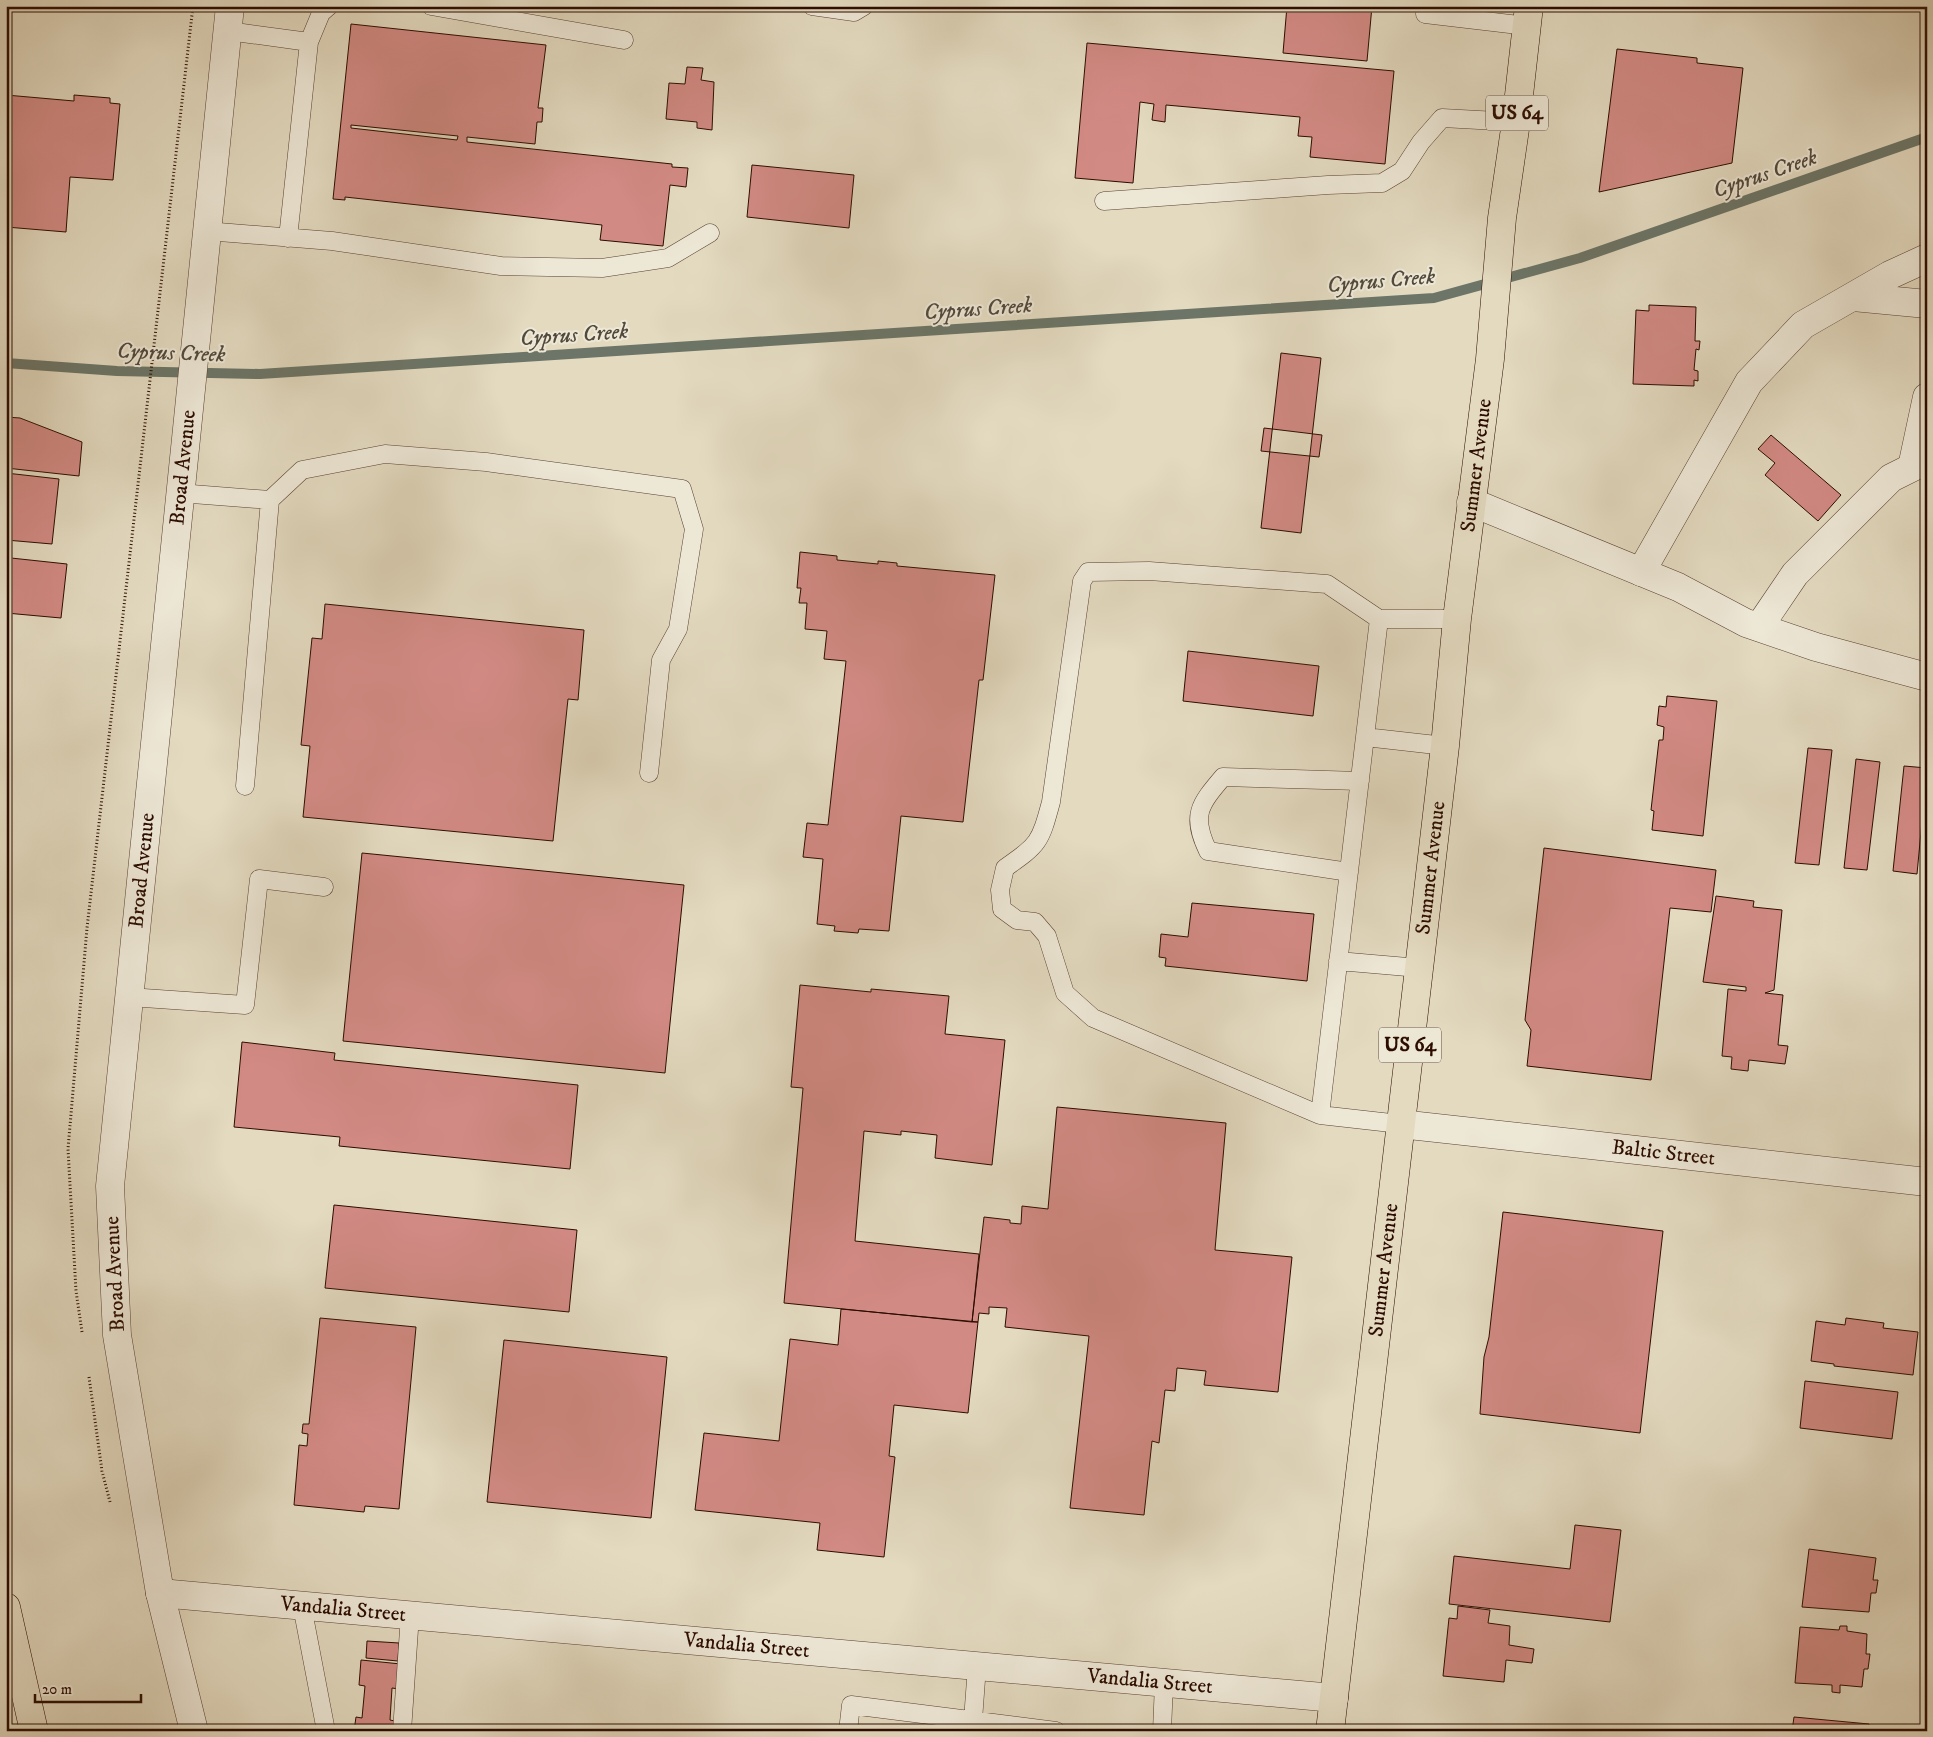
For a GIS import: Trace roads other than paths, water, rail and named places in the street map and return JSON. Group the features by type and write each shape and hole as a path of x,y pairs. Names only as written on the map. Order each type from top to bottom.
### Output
{"main road":[{"name":"Summer Avenue","path":"1330,1731 1445,746 1457,619 1490,359 1502,218 1516,122 1528,16"},
{"path":"6,1607 34,1731"}],"street":[{"name":"Broad Avenue","path":"194,1731 160,1593 117,1335 110,1186 183,452 229,19"},
{"path":"1641,572 1750,382 1803,325 1927,258"},
{"path":"1853,297 1927,304"},
{"path":"1759,627 1795,574 1890,478 1919,463 1927,397"},
{"path":"1471,502 1678,587 1746,623 1816,647 1927,677"},
{"name":"Baltic Street","path":"1400,1124 1927,1182"},
{"name":"Vandalia Street","path":"160,1593 1334,1698"}],"lane":[{"path":"288,238 309,42 321,13 329,6"},
{"path":"431,6 511,13 624,40"},
{"path":"812,6 854,12 864,6"},
{"path":"1426,6 1426,14 1528,16"},
{"path":"229,19 309,42"},
{"path":"1104,201 1382,183 1402,171 1421,142 1442,118 1516,122"},
{"path":"206,231 332,241 501,266 602,268 668,258 710,233"},
{"path":"245,786 270,500 302,470 385,454 486,462 682,489 694,529 678,629 661,660 648,773"},
{"path":"179,493 270,500"},
{"path":"1400,1124 1320,1115 1092,1018 1065,993 1047,936 1035,922 1017,920 1002,909 1000,890 1005,868 1033,848 1043,832 1050,802 1082,580 1088,572 1149,571 1327,584 1379,619 1457,619"},
{"path":"1320,1115 1379,619"},
{"path":"1365,737 1445,746"},
{"path":"1349,872 1208,851 1198,831 1199,811 1223,777 1360,781"},
{"path":"129,997 245,1005 260,879 324,887"},
{"path":"1338,961 1419,968"},
{"path":"302,1606 326,1731"},
{"path":"402,1731 410,1615"},
{"path":"973,1720 977,1666"},
{"path":"1162,1731 1164,1683"},
{"path":"848,1731 851,1705 1056,1731"}],"waterway":[{"name":"Cyprus Creek","path":"6,363 117,371 260,374 1434,298 1580,258 1927,137"}]}
